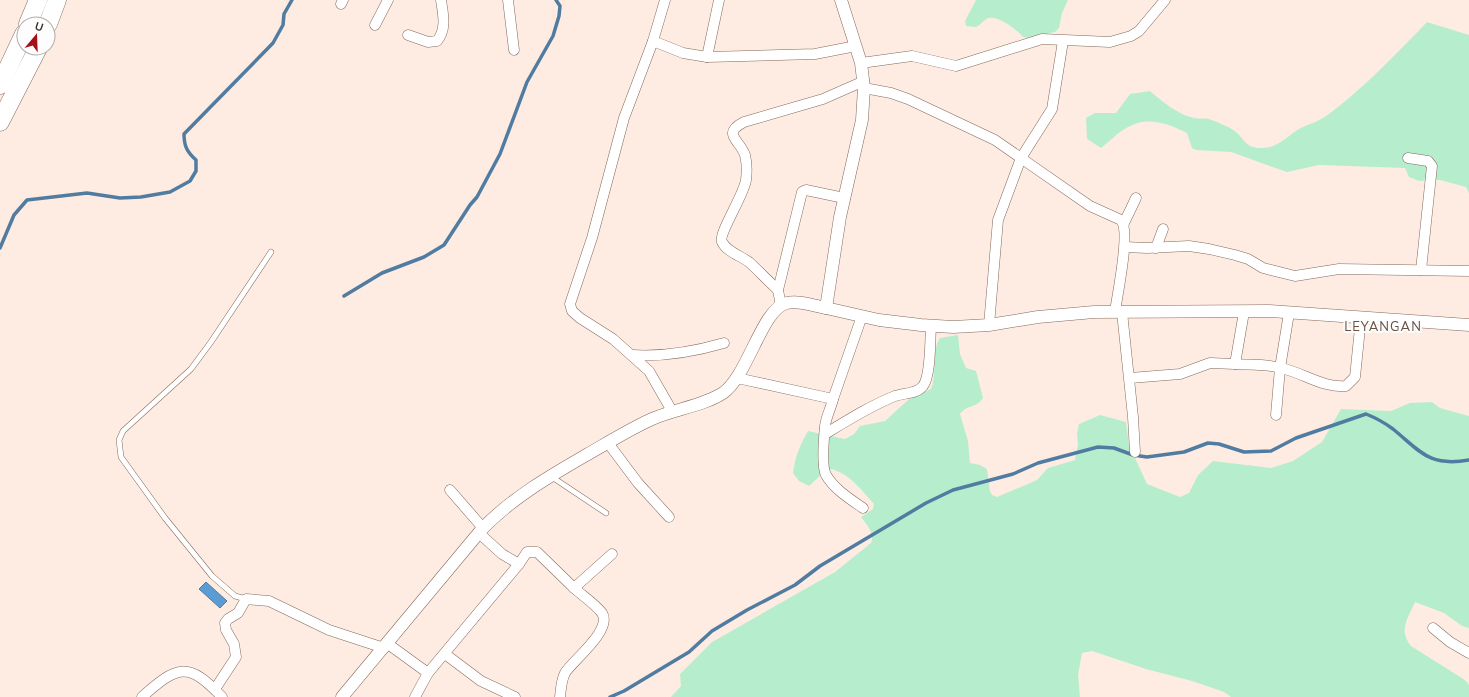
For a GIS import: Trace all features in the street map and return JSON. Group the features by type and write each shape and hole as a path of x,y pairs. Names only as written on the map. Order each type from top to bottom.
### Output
{"highway":[{"path":"31,16 38,0"},
{"path":"51,16 57,0"},
{"path":"0,85 16,51"},
{"path":"0,122 34,56"}],"street":[{"path":"375,25 388,0"},
{"path":"408,35 428,42 437,41 442,35 444,26 441,0"},
{"path":"508,0 514,50"},
{"path":"665,0 653,41 624,118 592,238 570,304 572,311 580,318 613,339 652,375 672,411"},
{"path":"707,57 719,0"},
{"path":"826,308 844,198 862,120 864,84 861,63 841,0"},
{"path":"861,63 912,56 956,66 1042,39 1110,42 1131,36 1139,31 1165,0"},
{"path":"653,41 683,53 707,57 815,54 856,46"},
{"path":"989,324 998,220 1021,158 1052,109 1063,41"},
{"path":"778,290 749,263 728,248 721,238 725,225 744,189 747,171 745,155 732,134 733,130 735,127 744,122 823,100 864,84 932,109 995,140 1083,202 1118,218 1124,223"},
{"path":"1408,158 1428,161 1432,166 1421,270"},
{"path":"781,306 778,290 802,192 806,190 844,198"},
{"path":"1135,452 1130,378 1118,312 1125,247 1124,223 1136,198"},
{"path":"1156,248 1163,229"},
{"path":"1125,247 1156,248 1189,246 1219,251 1248,259 1263,268 1295,276 1339,269 1469,271"},
{"path":"342,697 496,514 519,496 551,476 652,419 721,394 737,378 770,317 781,306 788,302 795,302 862,316 931,326 989,324 1072,313 1118,312 1289,313 1469,325"},
{"path":"1235,364 1244,312"},
{"path":"1276,415 1280,368 1289,313"},
{"path":"862,316 825,425 823,462 826,473 831,482 863,508"},
{"path":"1130,378 1180,374 1210,363 1280,368 1300,373 1327,386 1346,386 1355,377 1361,318"},
{"path":"825,434 867,409 896,396 915,391 923,387 927,378 931,326"},
{"path":"632,355 651,356 677,354 724,344"},
{"path":"737,378 833,399"},
{"path":"608,443 638,484 669,517"},
{"path":"450,490 502,554 519,564"},
{"path":"415,697 428,673 528,552 537,552 601,612 603,620 599,632 588,649 564,674 560,697"},
{"path":"574,588 612,554"},
{"path":"215,689 236,657 234,644 226,630 225,623 228,618 238,613 246,599 269,601 329,630 386,646 428,673"},
{"path":"1433,628 1450,642 1469,653"},
{"path":"445,654 481,681 515,697"},
{"path":"142,697 171,674 184,670 196,673 222,697"}],"lane":[{"path":"246,599 235,596 212,576 165,518 120,457 119,444 123,431 195,364 271,252"},
{"path":"551,476 606,513"}],"green space":[{"path":"976,0 1068,0 1062,13 1059,28 1055,32 1028,38 1023,37 1003,21 993,18 987,19 976,27 966,26 965,21"},
{"path":"1427,22 1469,35 1469,193 1466,187 1440,180 1419,181 1409,177 1405,168 1319,165 1287,172 1231,152 1196,150 1192,148 1187,133 1163,123 1147,121 1131,125 1101,148 1087,139 1086,118 1095,113 1116,113 1130,94 1150,91 1182,114 1194,118 1209,119 1228,127 1237,133 1247,144 1253,147 1262,148 1273,146 1299,129 1323,118 1339,106 1378,71"},
{"path":"958,335 960,354 966,368 976,371 983,398 978,403 962,411 960,414 968,441 970,463 980,465 987,469 990,491 992,495 997,497 1037,480 1048,468 1075,460 1078,444 1077,434 1079,424 1100,415 1126,422 1129,445 1147,484 1180,497 1189,493 1198,475 1213,461 1271,468 1293,461 1322,442 1341,409 1391,411 1410,403 1432,402 1440,408 1469,416 1469,628 1462,626 1444,613 1415,602 1407,619 1405,634 1411,646 1465,680 1469,685 1469,697 1231,697 1224,692 1192,681 1146,669 1092,651 1082,653 1078,675 1080,697 671,697 681,686 680,674 712,642 835,572 871,543 871,532 861,517 873,509 874,504 850,479 832,469 822,474 809,486 799,481 793,473 800,446 808,431 845,439 854,434 860,426 885,421 908,400 931,389 934,376 935,350 940,338"}],"water":[{"path":"206,582 227,601 220,608 199,589"}],"waterway":[{"path":"0,248 14,215 27,200 87,193 120,198 141,197 170,192 190,181 196,171 196,160 187,148 184,134 273,43 283,25 284,14 292,0"},
{"path":"344,296 382,273 424,257 444,245 470,205 477,197 500,154 527,82 553,36 559,16 560,6 556,0"},
{"path":"610,697 624,691 689,652 712,631 747,610 795,585 820,566 926,503 953,490 1013,474 1038,463 1098,447 1114,448 1133,455 1147,457 1184,452 1208,443 1219,444 1244,452 1271,451 1296,438 1366,414 1390,427 1426,456 1444,461 1455,462 1469,460"}],"district":[{"name":"LEYANGAN","path":"1383,326"}]}
